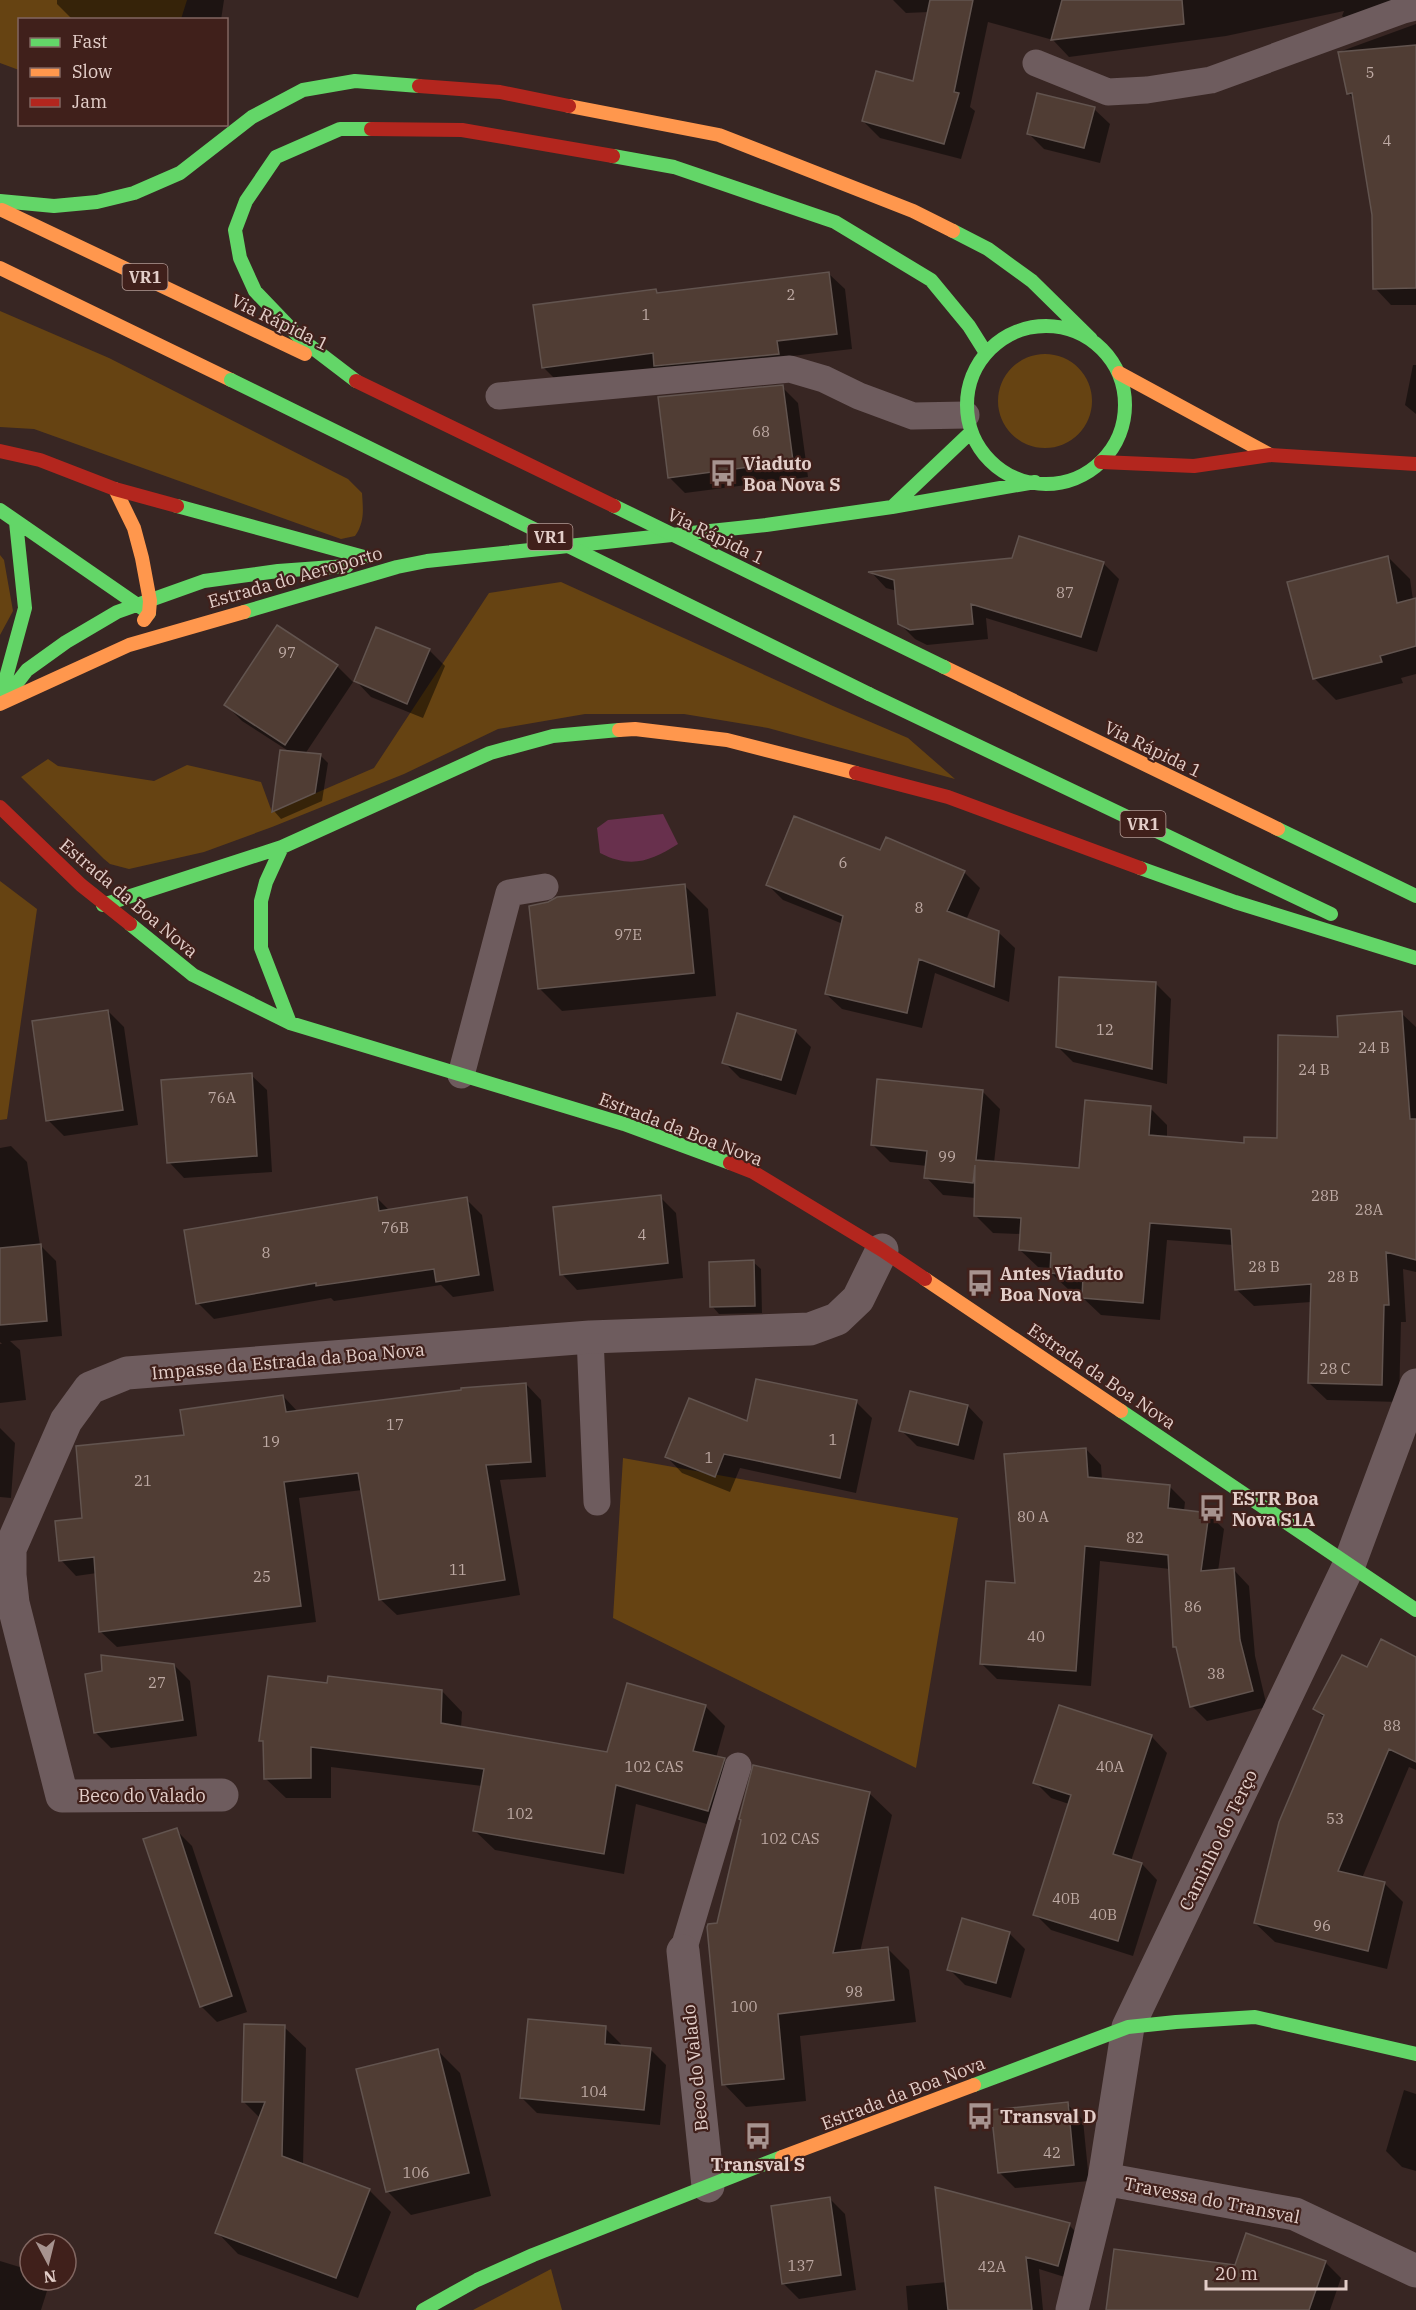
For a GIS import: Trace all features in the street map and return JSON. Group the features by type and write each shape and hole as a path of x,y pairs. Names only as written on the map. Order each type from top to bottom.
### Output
{"main road":[{"path":"0,201 54,206 97,202 134,193 180,173 252,117 303,90 355,81 500,92 719,135 913,211 988,249 1032,280 1107,354 1119,373 1124,394 1124,416 1118,441 1101,462 1084,474 1052,483 1019,479 1004,471 979,448 968,424 973,375 986,353 1004,338 1024,329 1048,325 1070,329 1091,339"},
{"path":"296,343 255,291 240,258 236,230 246,201 276,157 340,129 462,130 674,167 835,222 931,280 969,326 986,353"},
{"name":"Via Rápida 1","path":"0,209 296,343 356,381 1416,896"},
{"name":"VR1","path":"0,268 869,694 1416,956"},
{"path":"1119,373 1270,455"},
{"path":"892,507 968,424"},
{"path":"0,451 40,460 115,489 397,567 427,561 766,525 892,507 1035,482"},
{"path":"1101,462 1194,466 1270,455 1416,464"},
{"path":"115,489 134,528 153,609 129,645"},
{"path":"0,510 136,605"},
{"path":"0,703 25,608 16,522"},
{"name":"Estrada do Aeroporto","path":"0,703 27,670 76,636 117,612 136,605 153,609 204,581 366,565 397,567"},
{"name":"Estrada do Aeroporto","path":"0,703 129,645 397,567"},
{"path":"179,616 210,620"},
{"path":"104,905 282,847 490,753 552,736 634,729 727,740 948,796 1096,853 1235,902 1416,956"},
{"name":"Estrada da Boa Nova","path":"0,807 81,885 193,975 290,1023 624,1124 753,1172 882,1250 1416,1610"},
{"path":"282,847 266,882 261,901 261,948 290,1023"},
{"name":"Estrada da Boa Nova","path":"423,2310 445,2296 520,2261 708,2186 1128,2028 1176,2022 1255,2017 1416,2054"}],"street":[{"name":"Impasse da Estrada da Boa Nova","path":"62,1796 13,1604 10,1549 66,1421 90,1388 128,1373 590,1337 810,1329 837,1319 858,1299 882,1250"},
{"name":"Caminho do Terço","path":"1072,2310 1104,2179 1128,2028 1349,1565 1416,1385"},
{"name":"Beco do Valado","path":"62,1796 222,1795"},
{"name":"Beco do Valado","path":"683,1951 708,2186"},
{"name":"Travessa do Transval","path":"1104,2179 1295,2214 1416,2271"}],"lane":[{"path":"1036,63 1108,92 1147,90 1211,80 1416,7"},
{"path":"499,396 790,369 824,379 859,396 913,416 968,424"},
{"path":"461,1075 509,893 546,887"},
{"path":"590,1337 597,1502"},
{"path":"683,1951 738,1766"}],"shaded area":[{"path":"0,0 187,0 181,18 18,18 18,70 0,63"},
{"path":"0,311 109,358 348,479 362,493 362,520 355,536 341,539 34,429 0,427"},
{"path":"1045,354 1063,358 1078,368 1088,383 1092,401 1088,419 1078,434 1063,444 1045,448 1027,444 1012,434 1002,419 998,401 1002,383 1012,368 1027,358"},
{"path":"0,555 4,560 13,611 0,635"},
{"path":"561,582 908,738 955,779 768,728 684,714 585,714 498,729 404,774 272,827 204,852 129,869 110,864 104,859 21,777 48,759 58,766 154,781 187,765 261,782 272,812 374,768 489,593"},
{"path":"663,814 678,844 659,855 640,861 621,861 600,853 597,828 608,820"},
{"path":"0,881 37,909 7,1119 0,1120"},
{"path":"623,1458 958,1518 916,1768 613,1618"},
{"path":"551,2269 562,2310 473,2310"}],"building":[{"path":"930,0 973,0 954,92 959,93 944,144 862,121 876,71 913,81"},
{"path":"1062,0 1182,0 1184,24 1051,40"},
{"path":"1416,45 1416,288 1373,289 1372,215 1352,93 1347,94 1338,52"},
{"path":"1037,93 1095,107 1084,148 1027,134"},
{"path":"829,272 837,334 777,341 779,354 654,366 653,353 542,368 533,305 656,289 657,293"},
{"path":"783,385 793,461 668,478 658,397"},
{"path":"1019,536 1104,562 1081,637 971,604 973,624 910,630 898,624 894,580 868,572 1012,558"},
{"path":"1388,556 1397,603 1416,598 1416,646 1380,656 1382,662 1313,679 1287,582"},
{"path":"277,625 338,665 285,745 224,705"},
{"path":"376,627 430,649 407,704 354,681"},
{"path":"280,750 321,754 315,793 272,812"},
{"path":"794,816 880,850 886,837 965,871 947,911 999,931 994,987 919,959 907,1013 825,994 843,916 766,885"},
{"path":"685,884 694,973 538,989 529,906 548,902 557,897"},
{"path":"1059,977 1156,982 1152,1069 1056,1047"},
{"path":"108,1010 123,1110 46,1121 32,1021"},
{"path":"1402,1011 1410,1119 1416,1119 1416,1260 1386,1252 1389,1305 1384,1305 1382,1385 1308,1383 1311,1284 1235,1290 1231,1229 1150,1223 1143,1303 1082,1298 1083,1276 1050,1273 1051,1253 1019,1250 1021,1218 974,1216 975,1165 973,1183 924,1178 927,1151 871,1145 877,1079 983,1090 976,1160 1079,1168 1085,1100 1151,1106 1149,1135 1244,1143 1244,1137 1277,1138 1278,1035 1338,1037 1337,1016"},
{"path":"737,1013 796,1030 781,1080 722,1063"},
{"path":"252,1073 257,1156 167,1163 161,1080"},
{"path":"661,1195 668,1263 560,1275 553,1207"},
{"path":"377,1197 379,1211 467,1197 479,1275 436,1282 434,1269 316,1286 316,1283 196,1304 184,1230"},
{"path":"41,1244 47,1321 0,1325 0,1248"},
{"path":"754,1260 755,1306 710,1307 709,1262"},
{"path":"756,1379 857,1400 840,1478 724,1454 715,1477 665,1457 689,1398 747,1421"},
{"path":"526,1383 531,1462 486,1465 505,1580 379,1600 358,1473 284,1482 301,1606 99,1632 94,1557 59,1561 55,1521 82,1518 76,1446 184,1435 180,1410 283,1395 286,1412 461,1390 461,1388"},
{"path":"910,1391 968,1405 958,1445 899,1431"},
{"path":"1086,1448 1088,1477 1170,1485 1168,1508 1209,1513 1201,1571 1234,1568 1240,1640 1253,1691 1190,1707 1176,1647 1173,1647 1168,1555 1085,1546 1076,1671 980,1664 986,1581 1015,1583 1004,1454"},
{"path":"1381,1639 1416,1657 1416,1762 1389,1749 1338,1871 1385,1882 1368,1951 1254,1923 1279,1822 1324,1715 1313,1709 1342,1655 1367,1667"},
{"path":"101,1655 174,1664 183,1720 94,1733 85,1674 102,1671"},
{"path":"268,1676 327,1683 328,1676 442,1690 441,1723 607,1752 627,1683 706,1705 693,1751 725,1758 708,1811 616,1785 604,1854 473,1831 484,1769 311,1747 311,1778 264,1779 263,1741 259,1741"},
{"path":"1059,1705 1152,1735 1113,1854 1142,1863 1118,1941 1033,1915 1071,1795 1033,1783"},
{"path":"753,1765 870,1792 833,1953 888,1947 894,2000 778,2014 784,2079 722,2085 707,1927 708,1924 717,1923"},
{"path":"177,1828 232,1996 200,2007 143,1839"},
{"path":"962,1918 1010,1932 996,1983 947,1970"},
{"path":"528,2019 606,2026 605,2044 651,2048 644,2110 520,2098"},
{"path":"244,2024 285,2025 282,2156 370,2189 336,2278 215,2233 265,2102 242,2102"},
{"path":"438,2049 469,2173 386,2192 356,2069"},
{"path":"1068,2102 1074,2165 998,2173 991,2110"},
{"path":"935,2187 1070,2223 1058,2266 1026,2257 1032,2310 948,2310"},
{"path":"830,2197 841,2275 782,2284 771,2206"},
{"path":"1246,2233 1326,2261 1309,2310 1106,2310 1114,2249 1235,2265"}],"traffic: fast":[{"path":"0,201 54,206 97,202 134,193 180,173 252,117 303,90 355,81 419,86"},
{"path":"356,381 301,339 255,291 240,258 235,230 246,201 276,157 340,129 371,129"},
{"path":"613,156 674,167 835,222 931,280 969,326 986,353"},
{"path":"953,231 988,249 1032,281 1091,339"},
{"path":"1046,326 1076,332 1102,349 1119,375 1125,405 1119,435 1102,461 1076,478 1046,484 1016,478 990,461 973,435 967,405 973,375 990,349 1016,332 1046,326"},
{"path":"231,380 869,694"},
{"path":"892,507 970,433"},
{"path":"244,612 397,567 427,561 766,525 892,507 1035,482"},
{"path":"177,506 364,557"},
{"path":"614,506 944,667"},
{"path":"0,510 149,613"},
{"path":"1,696 25,608 16,522"},
{"path":"10,692 27,670 66,642 117,612 204,581 278,571 347,566"},
{"path":"869,694 1331,914"},
{"path":"103,905 282,847 490,753 553,736 619,730"},
{"path":"1278,829 1416,896"},
{"path":"282,847 266,882 261,901 261,948 290,1023"},
{"path":"1140,868 1235,902 1416,958"},
{"path":"130,924 193,975 290,1023 624,1124 730,1163"},
{"path":"1121,1411 1416,1610"},
{"path":"974,2085 1128,2027 1176,2022 1255,2017 1416,2054"},
{"path":"423,2310 477,2280 533,2255 782,2157"}],"traffic: slow":[{"path":"569,106 719,135 913,211 953,231"},
{"path":"2,210 305,354"},
{"path":"0,268 231,380"},
{"path":"1119,373 1270,455"},
{"path":"115,489 134,528 142,558 150,601 149,613 144,620"},
{"path":"0,704 129,645 244,612"},
{"path":"944,667 1278,829"},
{"path":"619,730 635,729 727,740 856,773"},
{"path":"925,1279 1121,1411"},
{"path":"782,2157 974,2085"}],"traffic: jam":[{"path":"419,86 500,92 569,106"},
{"path":"371,129 462,130 613,156"},
{"path":"356,381 614,506"},
{"path":"0,451 40,460 115,489 177,506"},
{"path":"1101,462 1194,466 1270,455 1416,464"},
{"path":"856,773 948,797 1140,868"},
{"path":"0,807 81,885 130,924"},
{"path":"730,1163 753,1172 882,1250 925,1279"}],"place":[{"name":"Viaduto Boa Nova S","path":"723,473"},
{"name":"Antes Viaduto Boa Nova","path":"980,1283"},
{"name":"ESTR Boa Nova S1A","path":"1212,1508"},
{"name":"Transval D","path":"980,2116"},
{"name":"Transval S","path":"758,2136"}]}
